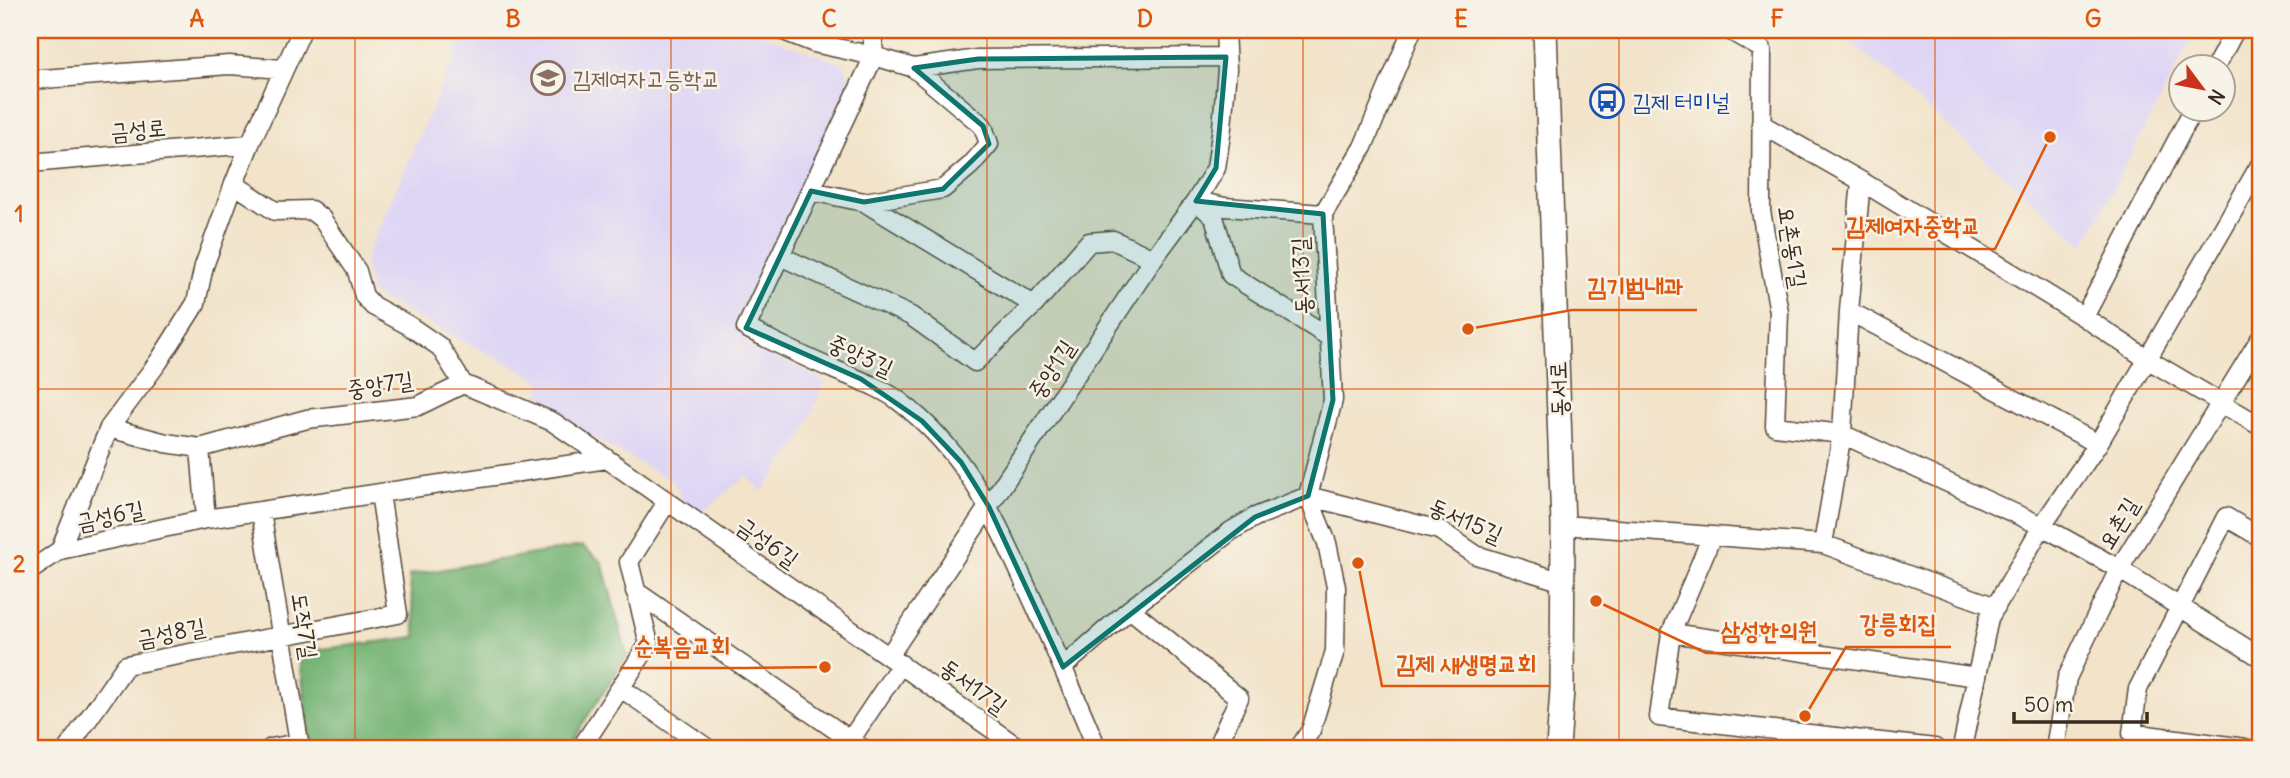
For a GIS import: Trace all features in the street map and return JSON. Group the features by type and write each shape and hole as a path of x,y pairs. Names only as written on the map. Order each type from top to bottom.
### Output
{"main road":[{"name":"동서로","path":"1545,30 1563,525 1562,689 1558,748"}],"street":[{"path":"60,550 109,428 159,361 196,303 204,266 234,184 302,30"},
{"path":"781,30 814,43 914,68 983,126 989,144 971,165 943,189 864,202"},
{"name":"중앙3길","path":"872,30 874,56 746,328 833,370 861,379 898,400 961,462 989,507"},
{"name":"중앙1길","path":"853,745 895,660 989,507 1153,259 1196,201 1216,167 1222,127 1225,30"},
{"name":"동서13길","path":"1308,496 1333,400 1323,214 1363,147 1412,30"},
{"path":"1730,30 1762,50 1760,124 1861,181 2260,426"},
{"path":"2223,52 2235,30"},
{"path":"914,68 978,59 1226,57"},
{"path":"30,80 229,65 283,69"},
{"path":"2084,317 2187,122"},
{"name":"요촌동1길","path":"1760,124 1761,211 1779,312 1775,426 1842,434 2042,526 2119,569 2260,657"},
{"name":"금성로","path":"30,163 250,144"},
{"path":"1962,748 1989,618 2042,526 2098,444 2260,165"},
{"path":"1823,544 1842,434 1849,312 1861,181"},
{"name":"중앙7길","path":"109,428 166,443 200,448 307,419 418,406 463,384 440,347 373,306 364,296 357,271 322,219 311,210 275,211 234,184"},
{"path":"811,191 864,202 1034,305"},
{"path":"1196,201 1225,207 1323,214"},
{"path":"1196,201 1214,217 1231,275 1329,337"},
{"path":"780,257 911,316 975,362 1034,305 1089,242 1113,240 1153,259"},
{"path":"1849,312 2098,444"},
{"name":"요촌길","path":"2055,748 2067,678 2119,569 2260,340"},
{"name":"금성6길","path":"463,384 553,422 895,660"},
{"path":"200,448 206,519"},
{"name":"금성6길","path":"30,571 60,550 206,519 607,459"},
{"path":"283,636 398,614 380,493"},
{"path":"1063,667 1130,609 1231,531 1255,517 1308,496 1327,542 1336,587 1335,650 1311,730 1299,748"},
{"name":"동서15길","path":"1308,496 1439,530 1476,555 1563,582"},
{"path":"581,748 649,644 629,562 667,502"},
{"path":"989,507 1097,748"},
{"name":"도작7길","path":"261,512 300,746"},
{"path":"2245,748 2132,733 2138,689 2226,517 2260,537"},
{"path":"1563,525 1823,544 1996,607"},
{"path":"1712,536 1671,633 1659,717 1935,748"},
{"path":"635,591 853,745"},
{"path":"1130,609 1239,698 1218,744 1227,748"},
{"path":"1671,633 1977,677"},
{"name":"금성8길","path":"68,748 126,665 283,636"},
{"name":"동서17길","path":"895,660 1019,748"},
{"path":"621,688 706,748"},
{"path":"271,748 300,746"}],"highlighted area":[{"path":"1226,57 1216,168 1196,201 1323,214 1333,400 1308,496 1255,517 1063,667 989,507 961,462 922,421 861,379 746,328 811,191 864,202 943,189 989,144 983,126 914,68 978,59"}],"shaded area":[{"name":"김제여자고등학교","path":"466,30 749,30 844,65 851,86 739,325 748,343 825,381 801,439 762,491 746,476 701,513 682,500 674,482 540,408 540,380 372,294 364,262"},
{"path":"1837,30 2196,30 2185,52 2168,52 2168,84 2084,245"}],"green space":[{"path":"582,546 602,562 627,656 567,748 311,748 299,652 416,637 409,575"}],"place":[{"name":"김제여자고등학교","path":"548,78"},
{"name":"김제 터미널","path":"1607,101"},
{"name":"김제여자중학교","path":"2050,137"},
{"name":"김기범내과","path":"1468,329"},
{"name":"김제 새생명교회","path":"1358,563"},
{"name":"삼성한의원","path":"1596,601"},
{"name":"순복음교회","path":"825,667"},
{"name":"강릉회집","path":"1805,716"}]}
